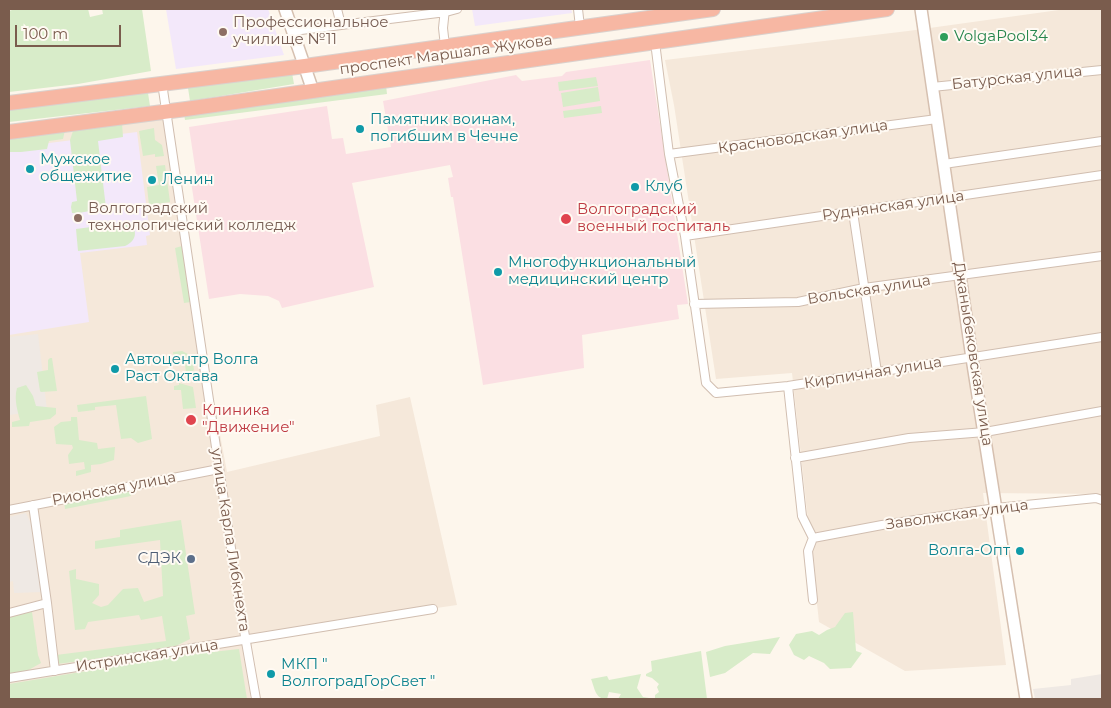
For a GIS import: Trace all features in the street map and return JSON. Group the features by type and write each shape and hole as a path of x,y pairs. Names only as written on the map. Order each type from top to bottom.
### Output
{"highway":[{"name":"проспект Маршала Жукова","path":"9,103 305,66 580,27 653,13 713,9"},
{"name":"проспект Маршала Жукова","path":"9,132 165,112 887,9"}],"main road":[{"path":"285,9 313,91"},
{"name":"Джаныбековская улица","path":"921,9 972,358 1026,699"}],"street":[{"path":"338,9 341,25"},
{"path":"293,31 457,9"},
{"path":"578,9 580,27"},
{"path":"445,46 443,28 446,11"},
{"path":"655,42 669,154 694,304"},
{"name":"Батурская улица","path":"932,87 1102,70"},
{"name":"улица Карла Либкнехта","path":"162,83 239,602 256,699"},
{"name":"Красноводская улица","path":"669,154 937,119"},
{"path":"944,164 1102,141"},
{"name":"Руднянская улица","path":"684,236 1102,175"},
{"path":"854,212 877,372"},
{"name":"Вольская улица","path":"694,304 798,302 864,288 1102,256"},
{"name":"Кирпичная улица","path":"694,304 706,384 716,393 788,386 1102,337"},
{"path":"788,386 802,516 813,538 808,550 813,600"},
{"path":"795,458 909,438 985,432 1102,411"},
{"name":"Рионская улица","path":"9,510 219,469"},
{"name":"Заволжская улица","path":"813,538 882,525 996,508 1096,498 1102,500"},
{"path":"33,505 55,671"},
{"path":"9,613 47,603"},
{"name":"Истринская улица","path":"9,678 181,652 246,639 433,609"}],"shaded area":[{"name":"Профессиональное училище №11","path":"166,9 268,9 284,55 176,69"},
{"path":"472,9 571,9 572,13 475,26"},
{"path":"1066,9 1102,9 1102,494 983,493 1006,665 905,671 819,622 792,373 716,379 674,105 665,60 908,31"},
{"name":"Волгоградский военный госпиталь","path":"650,60 688,304 677,305 679,319 582,335 584,368 483,385 453,197 451,197 448,178 453,177 450,165 352,183 374,287 282,308 279,301 268,296 240,294 209,299 190,175 196,174 189,127 327,106 332,139 343,138 346,154 391,147 383,101 516,75 522,81 562,76 566,72"},
{"path":"164,116 179,215 227,472 380,436 376,405 410,397 457,605 252,635 250,699 9,699 9,141"},
{"name":"Волгоградский технологический колледж","path":"137,132 150,235 146,236 147,245 80,253 89,322 9,335 9,148"},
{"path":"38,334 47,410 9,415 9,337"},
{"path":"26,513 33,528 43,592 14,593 13,581 9,582 9,517"},
{"path":"1102,674 1102,699 1035,699 1033,689 1071,685 1071,679"}],"green space":[{"path":"15,9 88,9 90,17 103,14 102,9 142,9 151,71 78,84 9,92 9,11"},
{"path":"292,73 294,84 190,101 188,88"},
{"path":"596,77 598,86 559,91 558,82"},
{"path":"386,85 387,94 185,120 184,114"},
{"path":"598,87 600,101 563,107 561,93"},
{"path":"148,93 150,106 9,122 9,110"},
{"path":"601,106 602,113 564,118 563,111"},
{"path":"122,123 123,137 98,141 106,208 72,213 72,202 77,201 70,140 74,128"},
{"path":"154,128 155,140 162,145 164,156 155,157 155,154 143,156 139,131"},
{"path":"65,130 63,139 49,141 47,149 10,152 9,138"},
{"path":"165,165 170,202 149,205 147,187 159,185 156,166"},
{"path":"129,222 134,228 135,235 129,244 78,251 76,229"},
{"path":"182,246 191,302 184,303 175,248"},
{"path":"182,351 192,356 194,370 191,373 186,373 185,364 175,366 173,352"},
{"path":"52,358 57,391 41,392 37,372 48,370 48,360"},
{"path":"179,383 193,387 196,408 183,409 181,390 174,390 174,386 179,385"},
{"path":"26,385 33,396 36,406 56,408 56,414 50,419 30,422 29,426 12,427 12,422 20,420 16,400 17,388"},
{"path":"146,396 152,439 138,443 131,438 121,439 116,405 95,407 95,410 78,412 77,405"},
{"path":"71,417 77,417 79,440 97,443 98,449 115,447 114,460 91,465 91,472 76,476 76,471 85,469 84,462 69,464 68,455 73,448 72,445 56,444 54,427 61,422 71,421"},
{"path":"129,487 131,496 65,509 64,501"},
{"path":"181,520 195,614 186,616 190,639 168,650 57,664 56,655 166,641 162,616 141,620 139,615 88,622 85,629 75,630 69,571 76,569 76,579 99,584 99,595 92,603 101,607 108,605 123,589 138,588 144,602 163,596 160,540 95,549 95,541 120,537 120,530"},
{"path":"32,612 38,655 41,663 25,672 9,675 9,616"},
{"path":"853,612 856,651 862,653 851,668 830,669 824,663 809,656 804,660 794,655 789,645 796,634 812,631 819,635 835,627 845,613"},
{"path":"780,637 770,654 753,653 725,673 710,677 706,652 725,646"},
{"path":"239,649 247,699 9,699 9,684 176,656"},
{"path":"701,651 707,699 655,699 655,695 659,692 657,687 659,684 646,676 646,674 652,671 651,661"},
{"path":"641,674 637,688 643,697 655,699 618,699 621,694 609,692 607,699 603,699 596,693 591,679 607,676 609,680"}],"place":[{"name":"Профессиональное училище №11","path":"223,32"},
{"name":"VolgaPool34","path":"944,37"},
{"name":"Памятник воинам, погибшим в Чечне","path":"360,129"},
{"name":"Мужское общежитие","path":"30,169"},
{"name":"Ленин","path":"152,180"},
{"name":"Клуб","path":"635,187"},
{"name":"Волгоградский технологический колледж","path":"78,218"},
{"name":"Волгоградский военный госпиталь","path":"566,219"},
{"name":"Многофункциональный медицинский центр","path":"498,272"},
{"name":"Автоцентр Волга Раст Октава","path":"115,369"},
{"name":"Клиника \"Движение\"","path":"191,420"},
{"name":"Волга-Опт","path":"1020,551"},
{"name":"СДЭК","path":"191,559"},
{"name":"МКП \" ВолгоградГорСвет \"","path":"271,674"}]}
